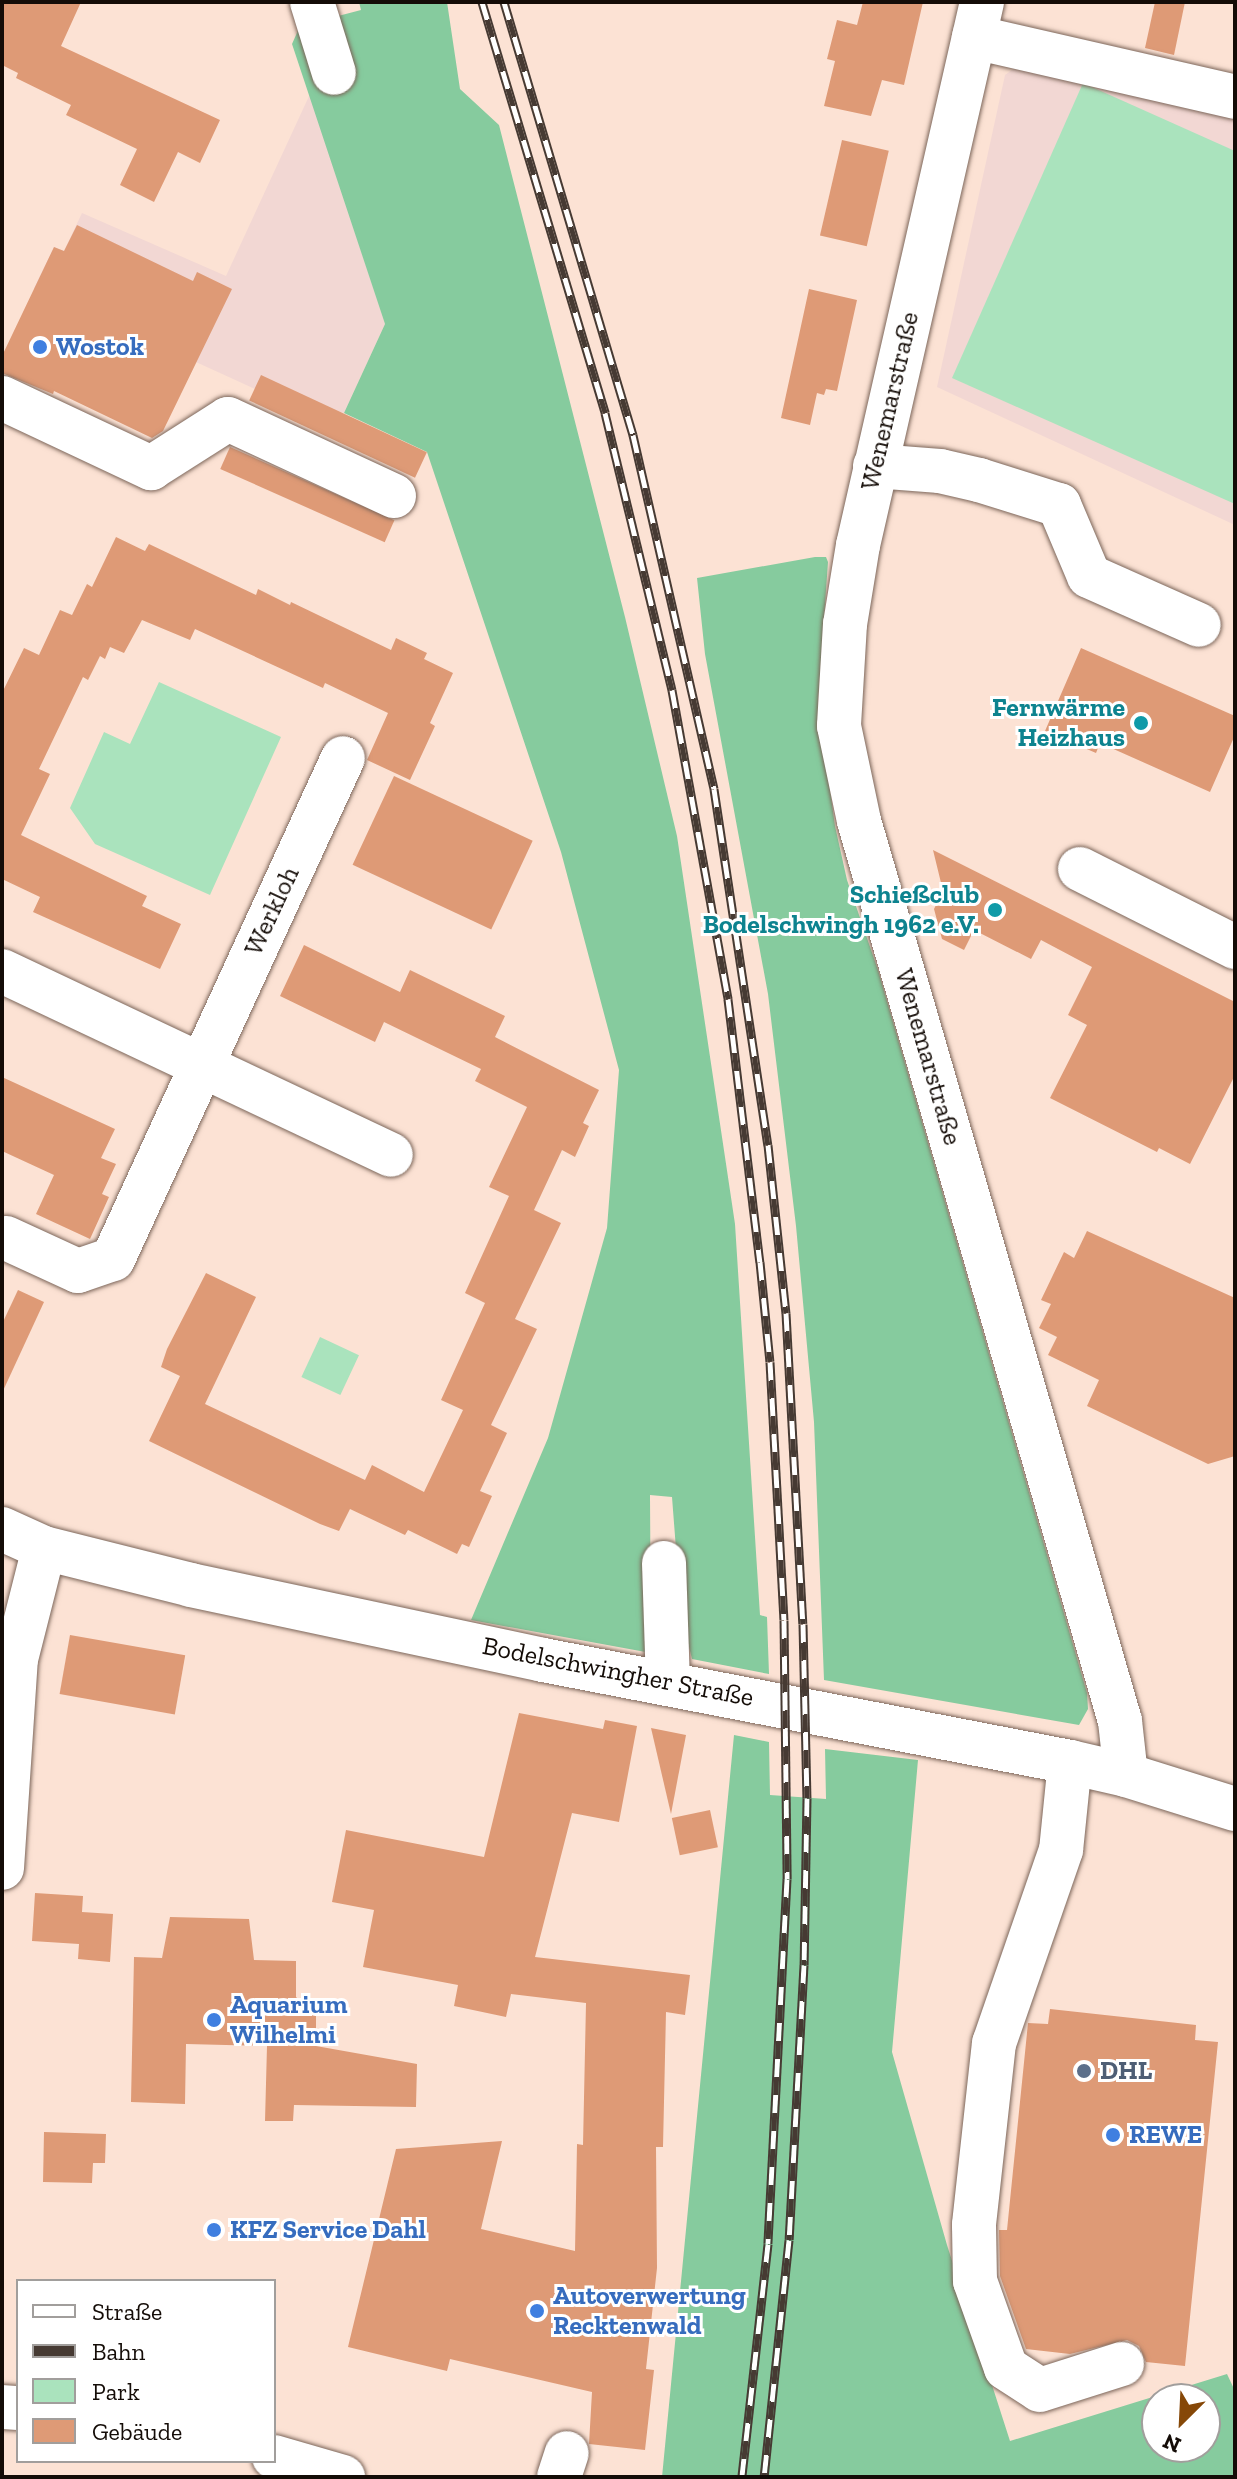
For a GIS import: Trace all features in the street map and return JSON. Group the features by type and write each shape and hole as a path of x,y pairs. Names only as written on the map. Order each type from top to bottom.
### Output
{"street":[{"path":"312,2 334,73"},
{"path":"978,20 1235,97"},
{"name":"Wenemarstraße","path":"978,20 875,466 845,624 839,726 859,821 1120,1721 1126,1775"},
{"path":"2,398 151,468 228,419 394,496"},
{"path":"875,466 940,471 1059,505 1089,576 1199,625"},
{"name":"Werkloh","path":"6,1238 78,1271 113,1259 343,758"},
{"path":"1080,869 1235,947"},
{"path":"2,971 391,1155"},
{"name":"Bodelschwingher Straße","path":"2,1529 44,1548 191,1585 543,1660 1070,1762 1126,1775 1235,1809"},
{"path":"2,1868 16,1659 44,1548"},
{"path":"664,1563 668,1682"},
{"path":"1070,1762 1061,1850 994,2043 974,2225 975,2281 1006,2368 1040,2390 1122,2364"},
{"path":"276,2458 343,2477"}],"shaded area":[{"path":"1016,67 1235,81 1235,525 937,387 1005,75"},
{"path":"310,94 385,324 344,413 255,389 34,288 54,247 64,251 82,213 226,276"}],"green space":[{"path":"359,2 447,2 460,89 499,125 625,617 677,836 735,1224 760,1615 767,1617 769,1674 692,1659 681,1614 672,1497 650,1495 651,1653 471,1620 548,1438 607,1228 619,1070 561,852 427,452 344,413 385,324 292,44 300,26 361,10"},
{"path":"1083,83 1235,151 1235,504 952,378"},
{"path":"826,557 828,562 818,703 835,826 847,880 878,970 1087,1693 1088,1709 1079,1725 824,1680 814,1422 796,1226 768,994 705,654 697,578"},
{"path":"159,682 281,737 210,895 95,844 70,808 104,732 130,744"},
{"path":"320,1337 359,1355 340,1395 301,1377"},
{"path":"734,1735 769,1742 770,1795 826,1799 825,1749 918,1760 892,2052 947,2245 1010,2441 1141,2401 1141,2463 1221,2463 1221,2383 1198,2383 1227,2374 1235,2391 1235,2477 662,2477"}],"building":[{"path":"2,2 81,2 61,46 220,120 200,163 178,152 154,202 120,185 137,149 66,115 71,105 16,78 18,73 2,65"},
{"path":"863,2 923,2 904,85 882,80 871,116 824,106 835,61 827,59 837,20 857,25"},
{"path":"1155,2 1185,2 1174,55 1145,48"},
{"path":"842,140 889,151 867,246 820,235"},
{"path":"77,225 193,281 197,272 232,289 163,431 152,438 54,391 53,394 2,373 2,356 54,247 64,251"},
{"path":"809,289 857,300 837,391 826,389 824,395 817,393 810,425 781,418"},
{"path":"261,375 427,452 415,478 249,400"},
{"path":"230,447 394,520 385,542 220,469"},
{"path":"116,537 145,551 149,544 256,595 258,589 290,605 291,602 391,650 396,638 427,653 424,659 453,673 430,723 435,726 410,780 367,760 388,713 325,683 323,688 195,629 190,640 142,620 124,653 110,647 105,659 100,656 88,680 83,677 39,769 50,774 21,835 147,896 142,906 181,924 160,969 33,912 40,897 2,879 2,693 24,648 39,655 60,610 72,615 87,584 92,587"},
{"name":"Fernwärme Heizhaus","path":"1081,648 1235,716 1235,735 1210,792 1100,743 1096,753 1045,731"},
{"path":"394,776 533,841 491,929 353,865"},
{"path":"933,850 1235,1002 1235,1075 1190,1164 1159,1148 1157,1152 1050,1098 1087,1025 1068,1015 1092,967 1041,940 1031,959 974,930 964,950 942,939 934,909 943,891"},
{"path":"304,945 400,992 410,970 505,1016 495,1037 599,1090 583,1123 589,1126 575,1157 562,1150 534,1210 561,1223 515,1319 537,1329 491,1425 507,1433 480,1491 492,1496 469,1547 462,1544 457,1554 408,1530 405,1535 350,1509 339,1531 149,1441 180,1376 161,1367 167,1349 206,1273 256,1297 205,1404 365,1480 372,1465 424,1492 463,1410 441,1400 485,1303 465,1293 509,1196 489,1187 527,1107 475,1081 481,1069 384,1022 375,1042 280,996"},
{"path":"2,1077 115,1129 101,1158 116,1164 102,1194 109,1197 90,1239 36,1214 54,1175 2,1151"},
{"path":"1087,1231 1235,1298 1235,1456 1208,1464 1087,1406 1099,1380 1048,1355 1057,1337 1039,1328 1051,1304 1041,1300 1064,1252 1074,1258"},
{"path":"18,1290 44,1302 2,1393 2,1324"},
{"path":"70,1635 185,1655 175,1714 60,1694"},
{"path":"519,1713 603,1729 605,1720 637,1726 619,1822 572,1813 535,1957 690,1975 685,2015 666,2012 663,2147 656,2147 657,2268 646,2369 654,2370 645,2450 589,2444 592,2392 450,2359 447,2371 348,2347 396,2149 502,2141 481,2229 575,2251 577,2144 583,2145 586,2003 511,1994 506,2017 454,2006 458,1985 363,1967 374,1910 332,1902 346,1830 484,1857"},
{"path":"651,1728 686,1735 671,1814"},
{"path":"710,1810 718,1847 680,1855 672,1818"},
{"path":"35,1893 83,1896 82,1912 113,1914 110,1962 78,1959 79,1944 32,1941"},
{"name":"Aquarium Wilhelmi","path":"170,1917 249,1919 254,1960 296,1961 296,1997 316,2016 316,2046 417,2064 416,2107 294,2105 293,2121 265,2121 267,2046 186,2044 185,2104 131,2102 134,1957 162,1958"},
{"name":"REWE","path":"1050,2009 1196,2025 1195,2040 1218,2042 1185,2366 1146,2362 1139,2346 1127,2340 1070,2354 1026,2349 1000,2276 999,2230 1007,2230 1028,2023 1048,2024"},
{"path":"44,2132 106,2134 105,2163 93,2163 92,2183 43,2182"}],"railway":[{"path":"482,2 605,413 672,690 728,999 760,1262 770,1362 784,1620 787,1879 768,2244 742,2477"},
{"path":"504,2 633,435 714,789 768,1145 786,1313 803,1624 807,1798 804,1965 789,2240 764,2477"}],"place":[{"name":"Wostok","path":"40,347"},
{"name":"Fernwärme Heizhaus","path":"1141,723"},
{"name":"Schießclub Bodelschwingh 1962 e.V.","path":"995,910"},
{"name":"Aquarium Wilhelmi","path":"214,2020"},
{"name":"DHL","path":"1084,2071"},
{"name":"REWE","path":"1113,2135"},
{"name":"KFZ Service Dahl","path":"214,2230"},
{"name":"Autoverwertung Recktenwald","path":"537,2311"}]}
